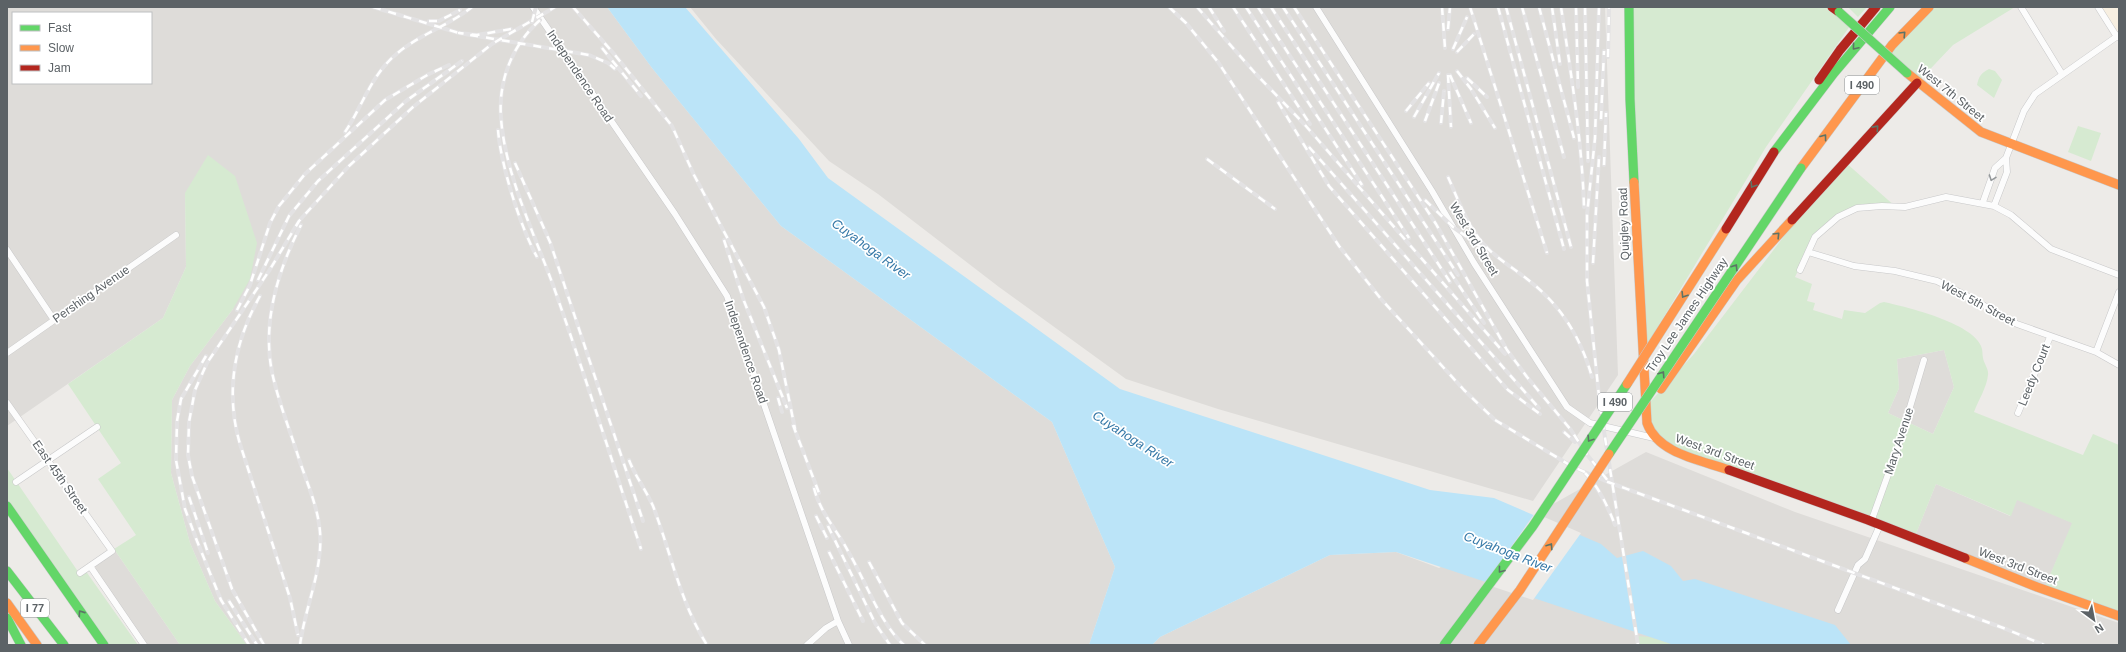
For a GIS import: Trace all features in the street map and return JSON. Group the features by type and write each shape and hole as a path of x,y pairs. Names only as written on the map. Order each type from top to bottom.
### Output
{"main road":[{"name":"Quigley Road","path":"1629,7 1630,99 1640,317 1646,417 1648,428 1654,438"},
{"path":"1774,152 1789,123 1840,50 1876,7"},
{"name":"Troy Lee James Highway","path":"1444,645 1507,563 1550,501 1650,349 1774,152 1834,73 1890,7"},
{"name":"Troy Lee James Highway","path":"1478,645 1520,590 1800,168 1892,45 1929,7"},
{"name":"West 7th Street","path":"1839,9 1852,23 1917,83 1981,132 2119,185"},
{"path":"1640,407 1661,389 1718,305 1737,280 1917,83"},
{"name":"West 3rd Street","path":"1654,438 1672,450 1880,525 2037,587 2119,616"},
{"path":"7,506 104,645"},
{"name":"I 77","path":"7,571 64,645"},
{"name":"I 77","path":"7,603 38,645"},
{"path":"7,618 22,645"}],"street":[{"name":"Independence Road","path":"534,7 675,214 727,296 838,621 849,645"},
{"name":"West 3rd Street","path":"1316,7 1425,179 1474,263 1566,407 1590,423 1654,438"},
{"path":"2021,7 2062,74"},
{"path":"1994,206 2007,172 2006,158 2028,102 2035,94 2062,74 2118,36 2098,7"},
{"path":"1983,202 1995,168 2006,158"},
{"path":"1800,270 1815,237 1838,217 1858,208 1882,206 1905,207 1946,196 1983,202 1994,206 2011,215 2051,249 2119,275"},
{"name":"Pershing Avenue","path":"7,353 176,235"},
{"path":"7,250 54,320"},
{"name":"West 5th Street","path":"1808,252 1854,266 1895,271 1937,281 2017,324 2050,337 2096,352 2119,365"},
{"path":"2096,352 2119,292"},
{"name":"Leedy Court","path":"2018,414 2050,337"},
{"name":"Mary Avenue","path":"1871,522 1899,444 1924,360"},
{"name":"East 45th Street","path":"7,403 112,551 90,566"},
{"path":"16,482 97,427"},
{"path":"1838,610 1858,565 1865,559 1880,525"},
{"path":"80,574 90,566 144,645"},
{"path":"807,645 826,628 838,621"}],"shaded area":[{"path":"7,7 607,7 652,68 781,226 1052,422 1115,567 1089,645 247,645 215,601 190,543 171,473 172,400 190,366 233,309 185,193 186,267 163,318 7,426"},
{"path":"690,7 1605,7 1618,375 1533,501 1218,409 1126,379 999,287 878,194 829,161 716,39"},
{"path":"2098,7 2119,7 2119,35"},
{"path":"1944,350 1954,387 1933,434 1888,413 1899,388 1897,359"},
{"path":"1646,452 1795,512 2119,623 2119,645 1152,645 1160,637 1330,555 1396,552 1439,568"},
{"path":"1936,484 2010,516 2017,499 2073,523 2044,589 1914,539"},
{"path":"114,549 180,645 144,645 90,566"}],"green space":[{"path":"1629,7 1832,7 1852,23 1766,147 1642,353"},
{"path":"1848,7 1867,7 1858,17"},
{"path":"1926,7 2015,7 1953,45 1917,83 1884,52"},
{"path":"1989,69 1995,71 2002,80 1994,98 1977,85 1981,75"},
{"path":"2078,126 2101,133 2091,161 2068,152"},
{"path":"208,155 235,176 257,243 250,279 233,309 190,366 172,400 171,473 190,543 215,601 247,645 180,645 114,549 136,535 98,479 121,463 68,384 163,318 186,267 185,193"},
{"path":"1845,162 1896,207 1857,208 1838,217 1815,237 1795,277 1812,284 1807,301 1815,303 1813,310 1842,319 1844,310 1865,313 1884,302 1922,312 1952,323 1965,330 1975,338 1981,346 1988,371 1986,384 1974,412 2083,455 2093,434 2119,445 2119,616 2044,589 2072,523 2017,500 2011,516 1936,484 1914,539 1672,450 1654,438 1645,402 1651,401 1694,354 1785,235","holes":["1944,350 1954,387 1933,434 1888,413 1899,388 1897,359"]},
{"path":"7,468 79,573 85,570 138,645 104,645 7,506"},
{"path":"1636,636 1650,637 1674,645 1638,645"}],"water":[{"name":"Cuyahoga River","path":"607,7 685,7 799,139 828,178 1120,389 1430,490 1494,498 1601,544 1617,558 1643,551 1671,566 1683,581 1695,579 1835,625 1851,645 1674,645 1396,552 1330,555 1160,637 1152,645 1089,645 1115,567 1052,422 781,226 652,68"}],"pier":[{"path":"1535,513 1581,533 1533,600 1485,584"}],"railway":[{"path":"373,7 459,33"},
{"path":"345,132 375,78 397,53 472,7"},
{"path":"532,22 536,7"},
{"path":"264,645 232,589 192,476 188,455 189,422 195,390 207,363 269,271 299,221 349,166 413,107 492,44 555,7"},
{"path":"573,7 615,55 672,126 694,175 764,307 779,350 795,429"},
{"path":"1169,7 1186,23 1218,62 1339,246 1381,299 1464,390 1495,420 1573,467 1608,482 2006,629 2044,645"},
{"path":"1197,7 1255,73 1305,125 1505,354"},
{"path":"1209,7 1224,31"},
{"path":"1233,7 1310,124"},
{"path":"1246,7 1362,185"},
{"path":"1258,7 1409,238"},
{"path":"1271,7 1450,282"},
{"path":"1283,7 1458,275"},
{"path":"1294,7 1436,224 1507,350 1527,377 1571,430 1585,452 1608,481"},
{"path":"1442,7 1445,48"},
{"path":"1448,29 1450,7"},
{"path":"1470,7 1547,253"},
{"path":"1498,7 1564,249"},
{"path":"1506,7 1571,247"},
{"path":"1522,7 1564,157"},
{"path":"1539,7 1574,138"},
{"path":"1552,7 1560,64"},
{"path":"1561,7 1581,157 1584,207"},
{"path":"1576,7 1578,87"},
{"path":"1585,7 1588,161"},
{"path":"1599,7 1595,138 1587,215 1587,281 1600,406 1638,645"},
{"path":"1608,57 1609,7"},
{"path":"429,21 439,21 460,10"},
{"path":"1453,49 1467,17"},
{"path":"540,20 530,30 515,52 505,77 502,91 501,118 508,160 521,203 553,285 587,384 641,549"},
{"path":"511,29 477,35 459,33 589,55 608,63 615,69"},
{"path":"1457,52 1474,34"},
{"path":"602,48 641,96"},
{"path":"1601,119 1604,51"},
{"path":"258,280 289,216 318,181 406,101 462,61"},
{"path":"237,310 250,285 270,223 279,206 305,174 385,100 429,74 449,65"},
{"path":"1457,71 1471,89 1495,128"},
{"path":"1414,117 1439,73"},
{"path":"1448,75 1451,127"},
{"path":"1450,75 1471,123"},
{"path":"1467,78 1487,97"},
{"path":"1406,111 1429,83"},
{"path":"1425,121 1439,83"},
{"path":"1441,123 1444,91"},
{"path":"1278,102 1329,186 1508,390 1540,414"},
{"path":"1604,165 1606,113"},
{"path":"498,130 503,161 512,195 524,229 537,257"},
{"path":"1309,147 1539,408"},
{"path":"1593,263 1599,157"},
{"path":"1207,159 1275,209"},
{"path":"515,163 550,242 643,521"},
{"path":"1448,177 1467,219 1481,241 1496,256 1536,286 1566,320 1581,347 1592,377"},
{"path":"1425,200 1453,227 1484,249"},
{"path":"300,645 319,560 320,532 315,504 277,394 269,353 269,334 274,297 279,278 285,260 301,225"},
{"path":"724,240 744,301 787,408"},
{"path":"1450,272 1484,323"},
{"path":"260,296 251,313 238,350 233,387 235,425 290,598 298,635"},
{"path":"206,356 181,399 177,421 176,460 185,509 197,541 221,600 249,645"},
{"path":"778,398 782,412"},
{"path":"793,425 819,493"},
{"path":"1564,432 1575,442"},
{"path":"629,460 653,506 683,595 707,645"},
{"path":"1585,473 1599,491 1615,525"},
{"path":"814,488 820,506 845,545 874,602 888,626 904,645"},
{"path":"189,497 208,553"},
{"path":"816,516 827,538"},
{"path":"828,526 875,623 890,645"},
{"path":"829,552 863,621"},
{"path":"869,562 902,623 925,645"},
{"path":"229,601 257,645"}],"traffic: fast":[{"path":"1629,7 1630,99 1634,182"},
{"path":"1774,152 1834,73 1890,7"},
{"path":"1839,12 1907,73"},
{"path":"1609,454 1801,168"},
{"path":"1444,645 1533,526 1627,384"},
{"path":"7,506 104,645"},
{"path":"7,571 64,645"},
{"path":"7,618 21,645"}],"traffic: slow":[{"path":"1801,168 1892,45 1929,7"},
{"path":"1907,73 1981,132 2119,185"},
{"path":"1634,182 1647,423 1653,434 1670,449 1694,459 1729,470"},
{"path":"1661,389 1737,280 1792,220"},
{"path":"1627,384 1726,229"},
{"path":"1478,645 1520,590 1609,454"},
{"path":"1965,558 2037,587 2119,616"},
{"path":"7,603 37,645"}],"traffic: jam":[{"path":"1832,7 1839,12"},
{"path":"1819,80 1840,50 1876,7"},
{"path":"1792,220 1917,83"},
{"path":"1726,229 1774,152"},
{"path":"1729,470 1868,520 1965,558"}]}
